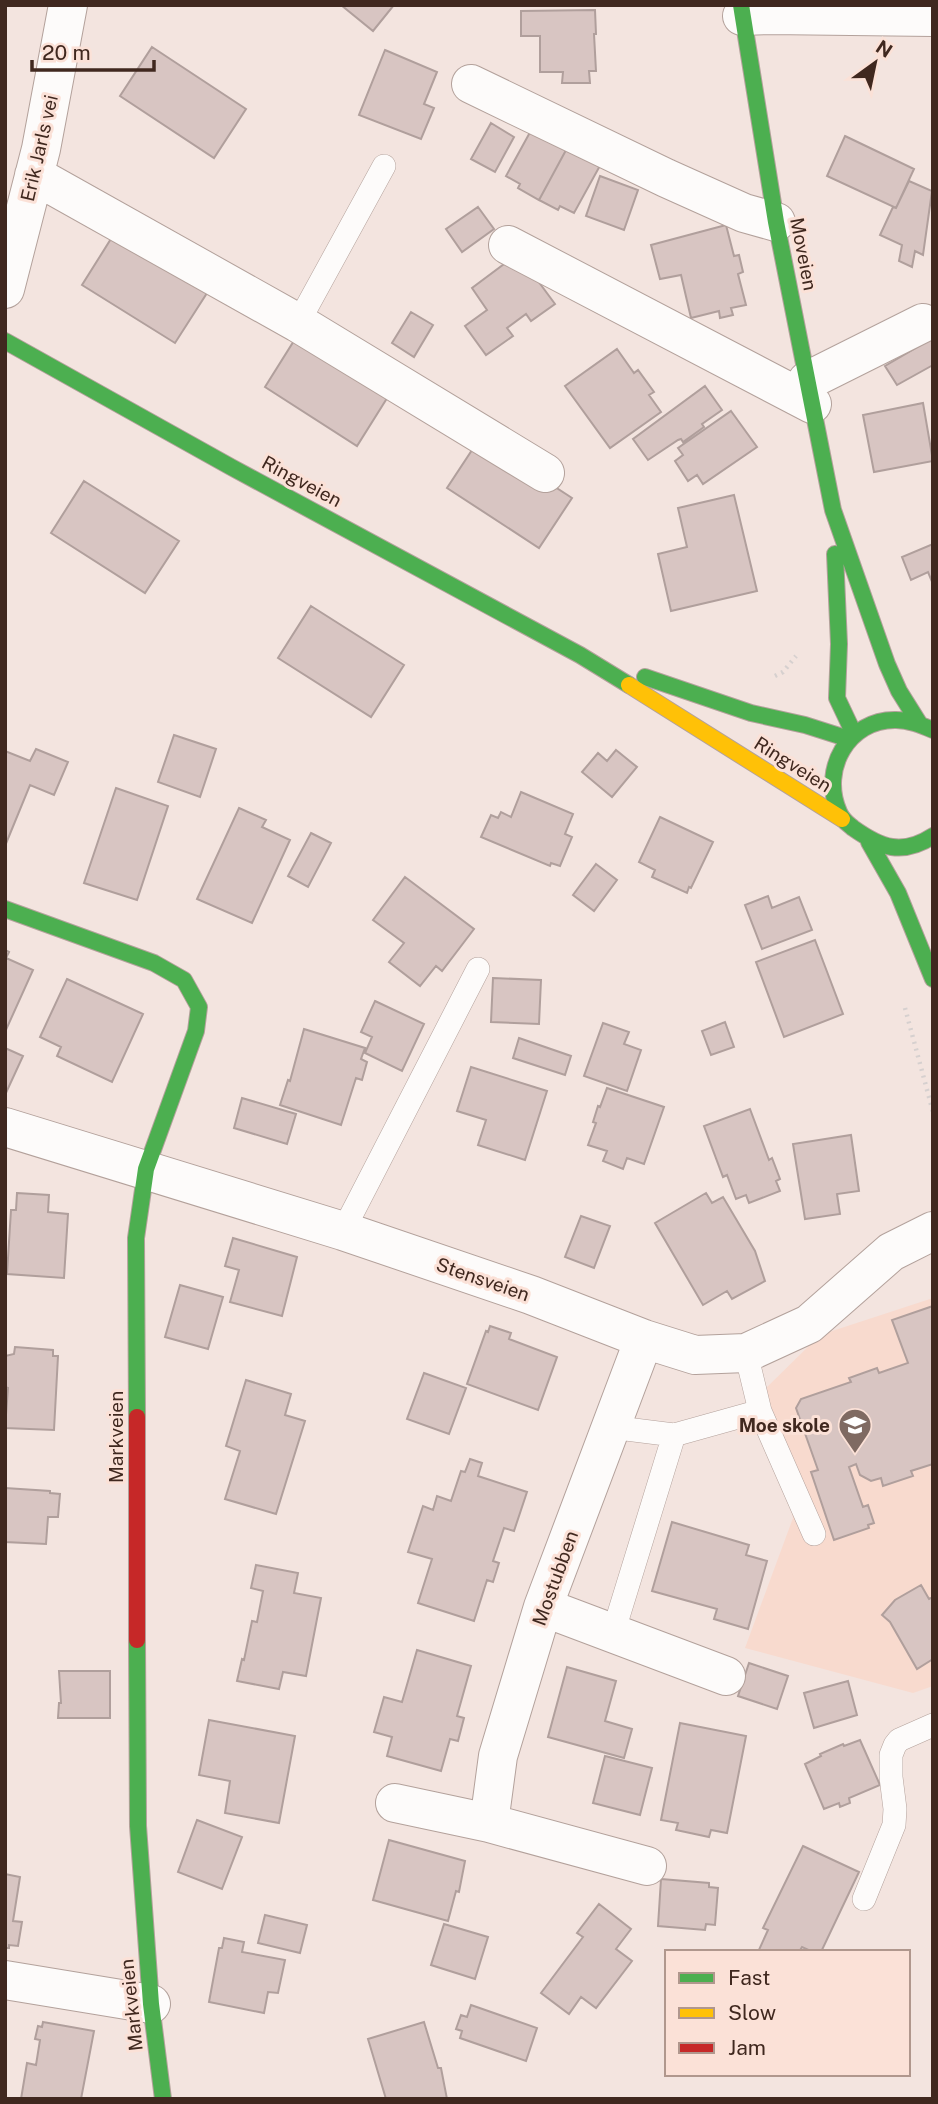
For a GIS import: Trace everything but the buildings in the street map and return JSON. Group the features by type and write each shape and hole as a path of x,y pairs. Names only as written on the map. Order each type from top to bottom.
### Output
{"street":[{"name":"Erik Jarls vei","path":"5,289 41,149 68,5"},
{"path":"741,11 933,16"},
{"name":"Moveien","path":"741,11 776,222 834,510 887,664 899,691 926,726"},
{"path":"471,84 677,183 744,212 776,222"},
{"path":"34,176 298,323 545,473"},
{"path":"508,245 810,392 923,323"},
{"name":"Ringveien","path":"6,345 580,655 842,819 869,842"},
{"name":"Moveien","path":"834,510 839,644 837,698 851,737"},
{"name":"Ringveien","path":"580,655 751,713 851,737"},
{"path":"842,819 834,799 832,778 837,757 851,737 868,725 885,719 902,719 926,726"},
{"path":"869,842 889,847 909,846 933,836"},
{"path":"869,842 898,894 933,979"},
{"name":"Markveien","path":"5,909 154,963 184,980 199,1006 196,1031 146,1169 136,1238 138,1826 151,2004 163,2099"},
{"name":"Stensveien","path":"5,1127 343,1231 531,1295 644,1339 695,1355 746,1353 809,1324 891,1252 933,1231"},
{"name":"Mostubben","path":"488,1823 498,1756 543,1607 644,1339"},
{"path":"543,1607 726,1676"},
{"path":"395,1803 488,1823 647,1866"},
{"path":"5,1980 151,2004"}],"lane":[{"path":"298,323 384,166"},
{"path":"343,1231 478,969"},
{"path":"746,1353 760,1411 814,1534"},
{"path":"610,1427 674,1435 760,1411"},
{"path":"614,1633 674,1435"},
{"path":"864,1899 894,1825 891,1755 899,1740 933,1725"}],"path":[{"path":"772,677 783,672 803,649"},
{"path":"902,995 933,1112"}],"shaded area":[{"name":"Moe skole","path":"933,1298 933,1686 913,1693 745,1648 793,1518 763,1391 820,1335"}],"traffic: fast":[{"path":"741,5 776,222 833,510 887,664 899,691 919,723"},
{"path":"5,341 231,467 580,655 629,685"},
{"path":"835,554 839,644 837,698 854,734"},
{"path":"645,677 751,713 805,725 849,739"},
{"path":"933,730 896,720 879,722 864,728 842,750 833,780 834,796 842,817 853,828 873,840 882,845 901,848 933,836"},
{"path":"869,842 898,893 933,979"},
{"path":"5,909 154,963 184,980 199,1007 196,1031 146,1169 136,1238 137,1417"},
{"path":"137,1640 138,1826 151,2004 163,2099"}],"traffic: slow":[{"path":"629,685 842,819"}],"traffic: jam":[{"path":"137,1417 137,1640"}],"place":[{"name":"Moe skole","path":"855,1455"}]}
